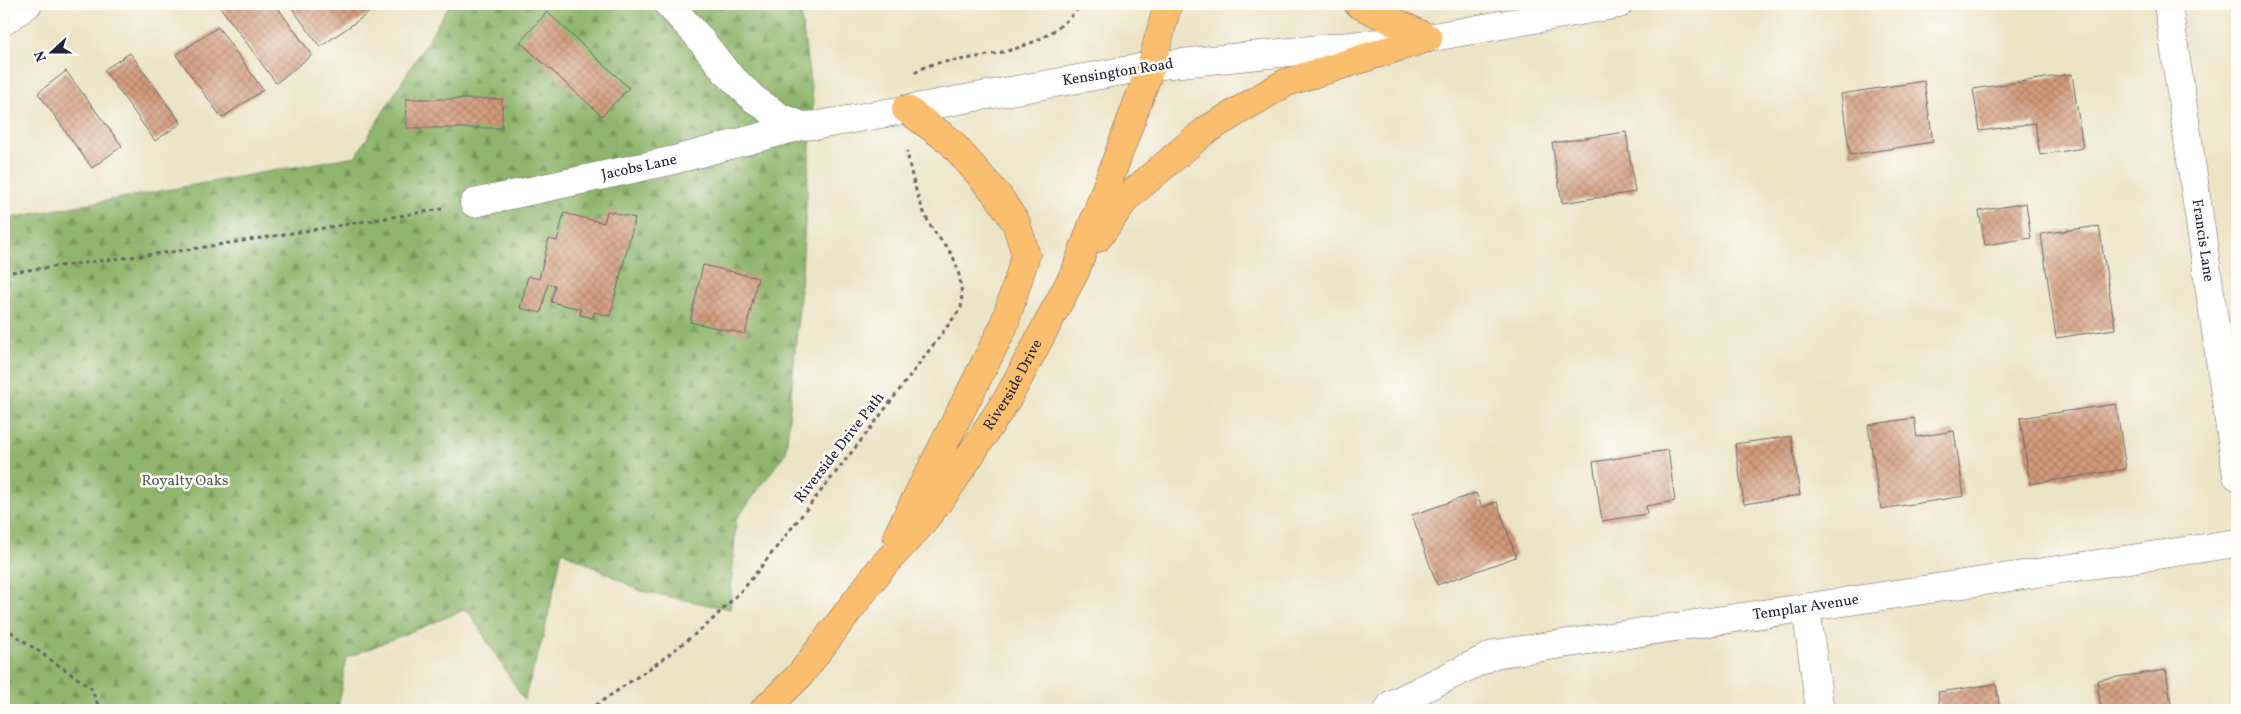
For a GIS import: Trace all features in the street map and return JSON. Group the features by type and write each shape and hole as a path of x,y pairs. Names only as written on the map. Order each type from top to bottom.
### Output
{"highway":[{"name":"Riverside Drive","path":"764,710 800,675 881,568 918,528 948,490 1009,396 1075,272 1151,66 1168,4"},
{"path":"1358,4 1428,38"},
{"path":"1075,272 1126,198 1205,130 1285,83 1428,38"},
{"path":"881,568 1003,328 1026,255 1016,223 999,197 950,141 906,109"}],"street":[{"path":"4,21 28,4"},
{"name":"Kensington Road","path":"668,4 685,21 726,72 754,99 780,117 802,126 819,125 1151,66 1428,38 1619,4"},
{"name":"Francis Lane","path":"2168,4 2237,476"},
{"name":"Jacobs Lane","path":"474,204 670,161 802,126"},
{"name":"Templar Avenue","path":"1388,710 1392,704 1495,654 2237,543"},
{"path":"1806,608 1820,710"}],"path":[{"path":"913,76 918,70 934,64 1010,51 1031,44 1056,29 1082,4"},
{"name":"Riverside Drive Path","path":"589,710 659,662 708,624 745,587 870,429 960,308 963,293 954,258 929,223 919,202 910,170 906,146"},
{"path":"4,272 186,250 474,204"},
{"path":"4,627 90,688 100,710"}],"green space":[{"name":"Royalty Oaks","path":"450,4 790,4 801,15 813,102 801,284 786,452 736,520 730,609 641,591 562,551 544,634 524,700 467,609 346,658 338,710 4,710 4,219 356,156"}],"building":[{"path":"218,4 275,4 312,55 276,83"},
{"path":"289,4 368,4 373,10 320,47"},
{"path":"547,12 629,88 602,116 520,42"},
{"path":"218,27 263,90 222,118 176,55"},
{"path":"130,53 181,123 155,141 104,70"},
{"path":"66,71 122,146 92,168 38,93"},
{"path":"2072,74 2083,148 2040,155 2035,123 1980,131 1973,89"},
{"path":"1924,81 1933,142 1850,155 1841,94"},
{"path":"406,99 502,99 502,128 407,128"},
{"path":"1626,132 1635,192 1562,203 1552,143"},
{"path":"2026,203 2031,238 1985,245 1979,211"},
{"path":"607,211 635,218 610,316 594,312 593,318 580,315 581,309 551,302 555,285 548,284 541,313 520,308 528,276 539,279 549,239 557,241 564,213 604,223"},
{"path":"2099,226 2115,329 2056,338 2041,234"},
{"path":"703,265 758,278 745,334 690,322"},
{"path":"2116,404 2126,469 2030,484 2020,418"},
{"path":"1914,418 1917,437 1954,431 1964,496 1881,509 1868,425"},
{"path":"1791,436 1800,495 1744,504 1735,444"},
{"path":"1668,450 1675,501 1646,506 1647,514 1602,521 1593,462"},
{"path":"1476,493 1482,507 1497,502 1516,557 1437,585 1412,515"},
{"path":"2166,670 2172,710 2101,710 2097,680"},
{"path":"1996,684 2000,710 1940,710 1938,692"}]}
